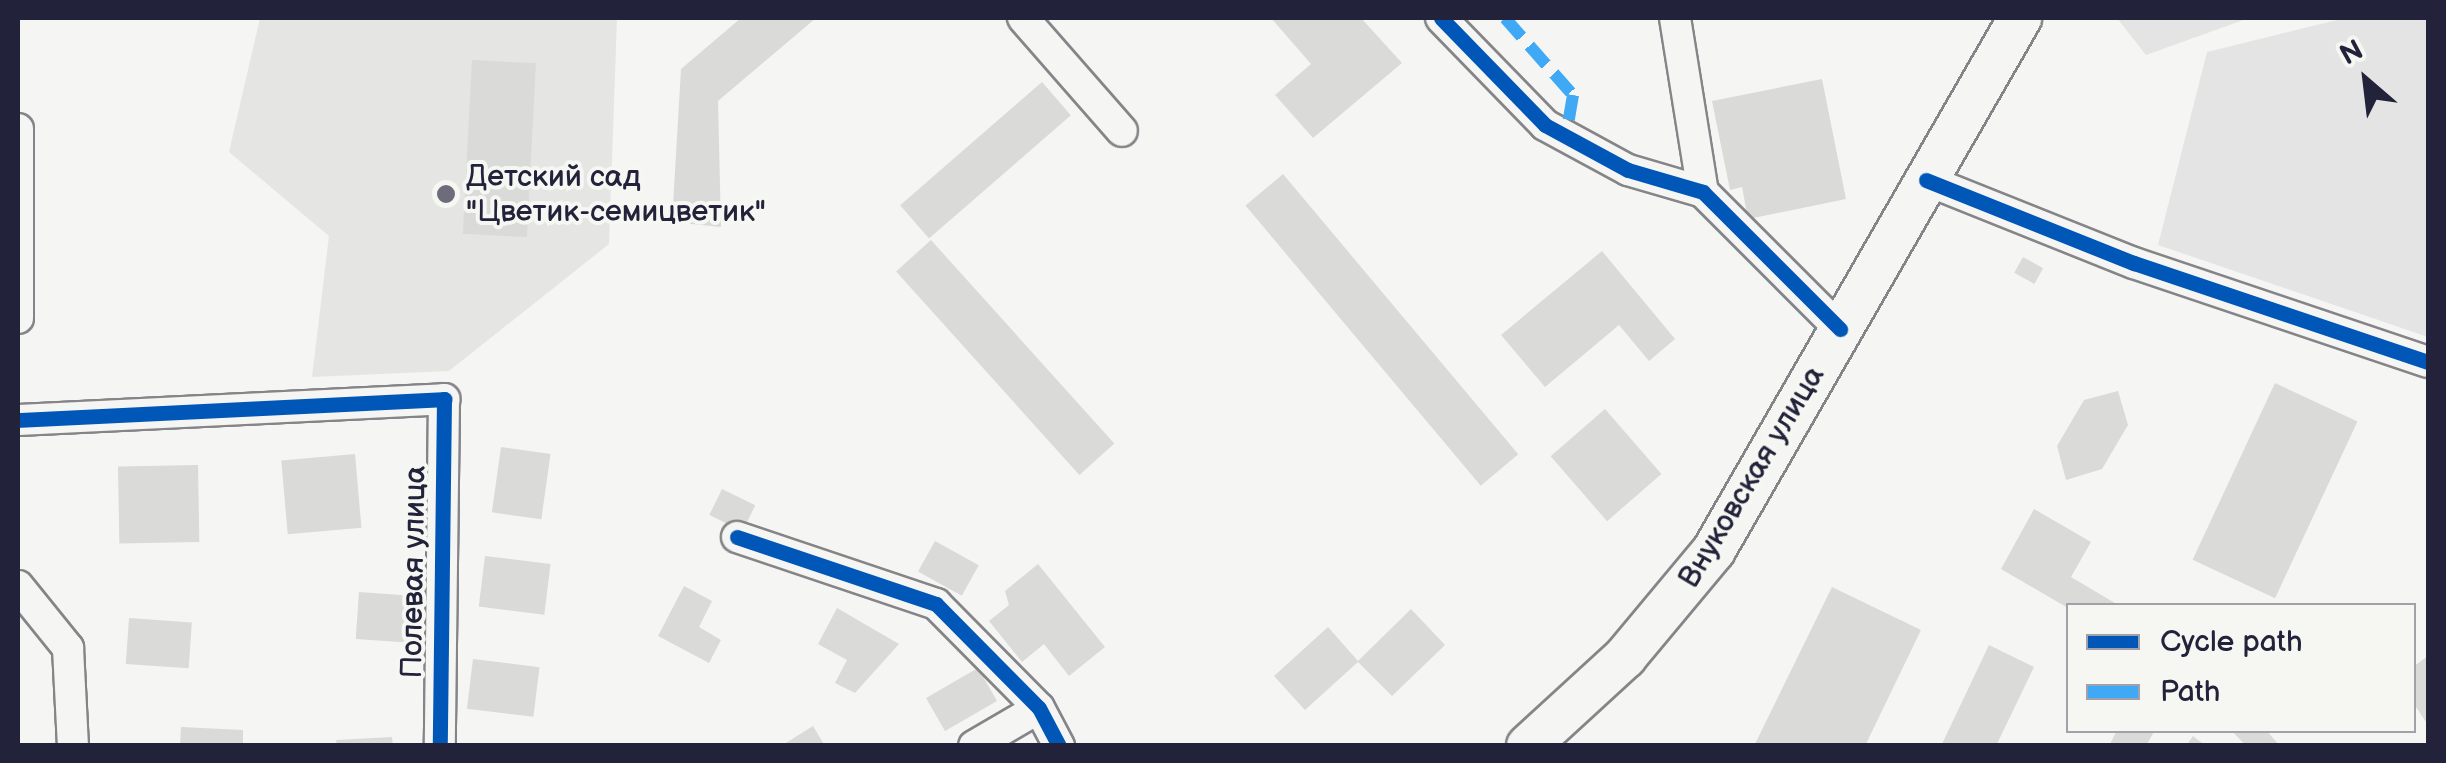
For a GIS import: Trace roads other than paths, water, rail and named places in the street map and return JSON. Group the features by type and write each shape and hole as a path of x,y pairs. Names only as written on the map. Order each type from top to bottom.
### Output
{"main road":[{"name":"Внуковская улица","path":"1528,746 1679,598 2020,18"}],"street":[{"path":"1023,18 1122,131"},
{"path":"1441,18 1545,125 1628,170 1703,192 1840,330"},
{"path":"1675,18 1703,192"},
{"path":"18,129 18,318"},
{"path":"1926,180 2134,263 2428,362"},
{"name":"Полевая улица","path":"18,420 444,399 440,746"},
{"path":"737,537 936,604 1039,708 1059,746"},
{"path":"18,586 68,648 73,746"},
{"path":"974,746 1039,708"}],"place":[{"name":"Детский сад \"Цветик-семицветик\"","path":"446,194"}]}
